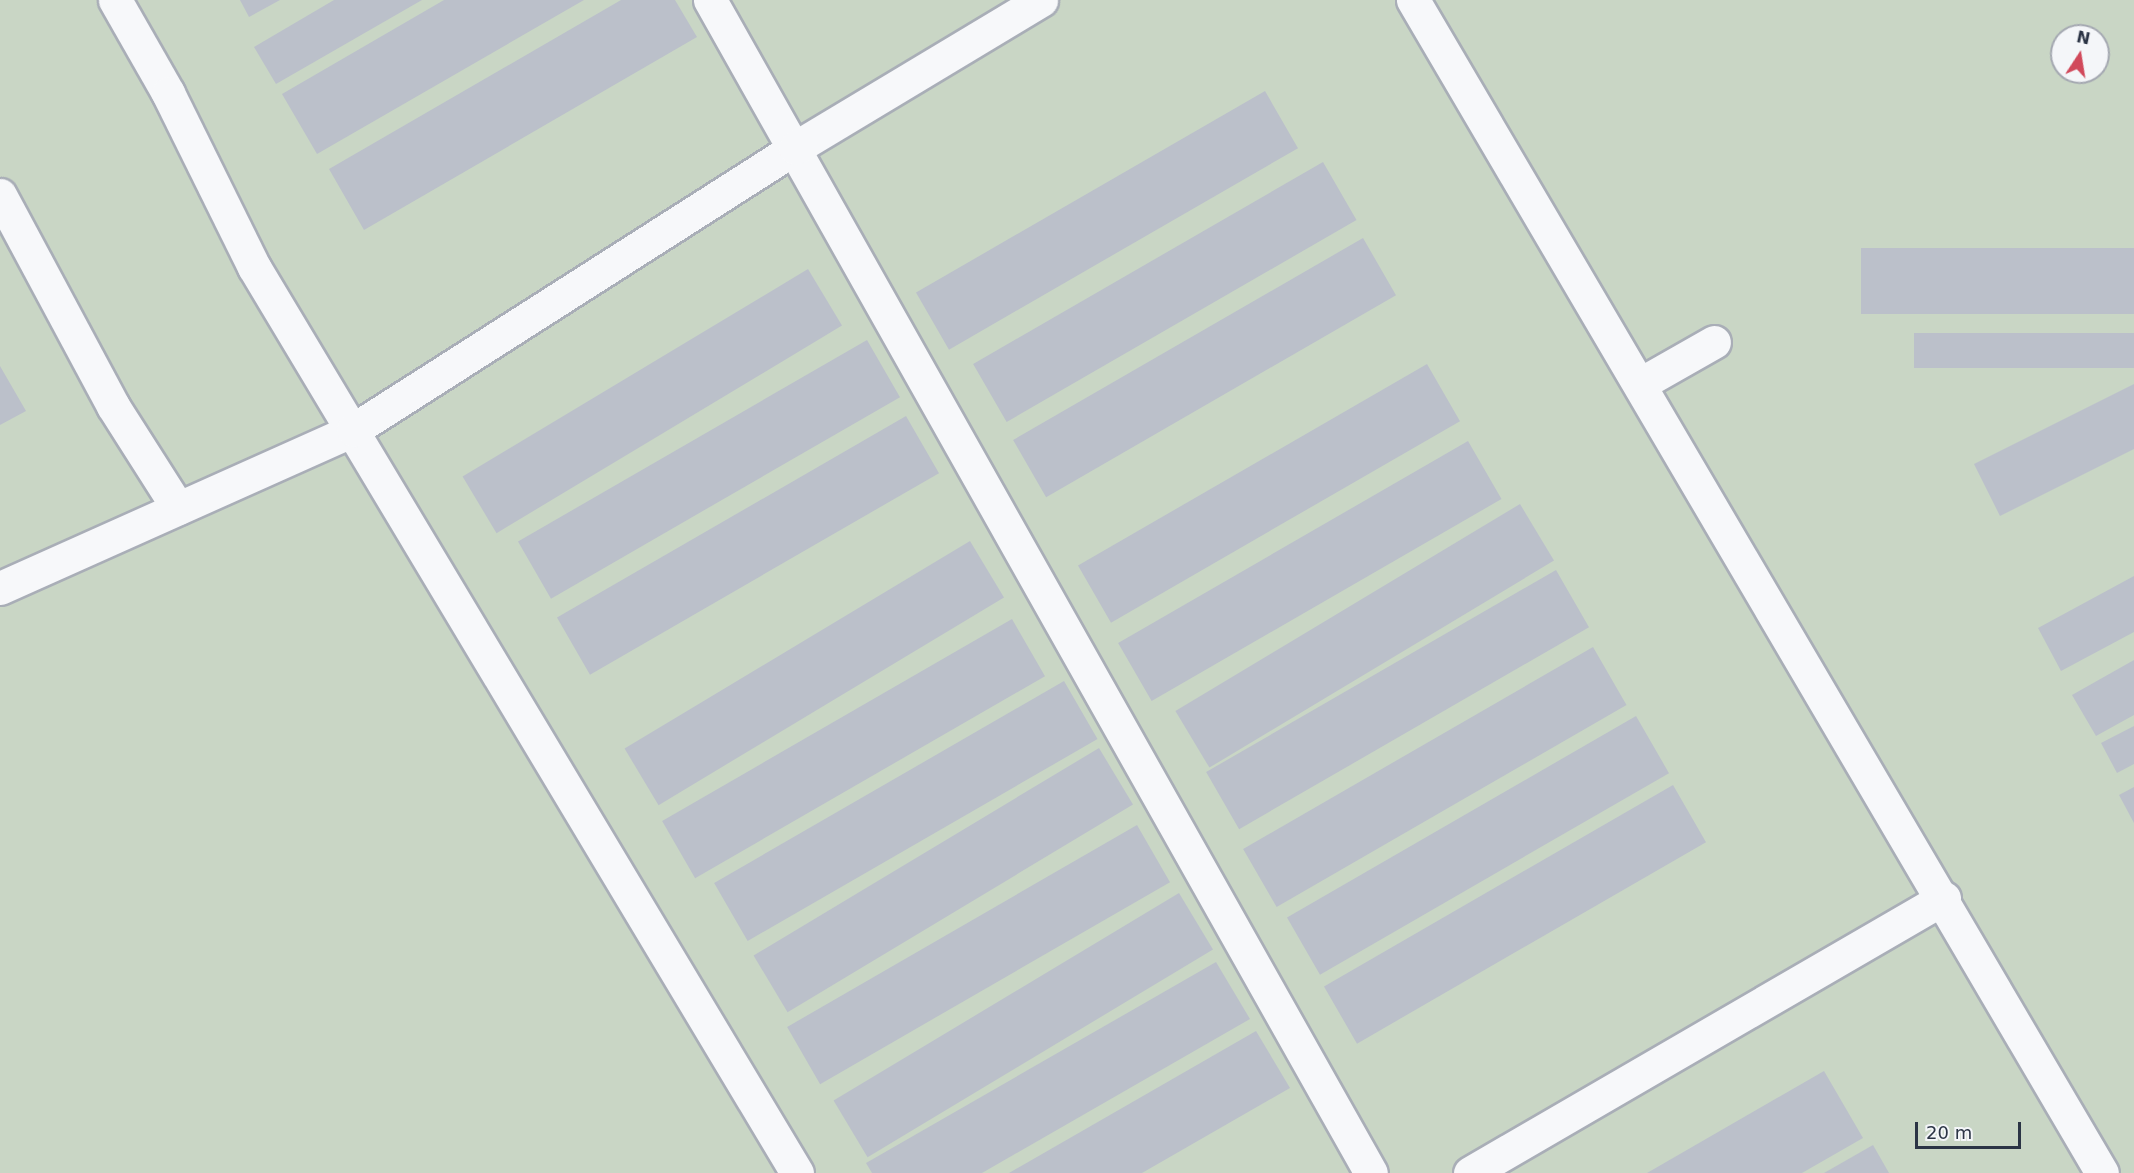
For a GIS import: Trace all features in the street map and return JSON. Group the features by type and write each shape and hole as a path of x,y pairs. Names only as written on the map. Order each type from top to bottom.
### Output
{"lane":[{"path":"115,0 168,93 254,267 797,1173"},
{"path":"710,0 1371,1173"},
{"path":"0,588 353,430 795,148 1041,0"},
{"path":"1413,0 1944,898 2102,1173"},
{"path":"0,195 113,406 178,508"},
{"path":"1640,384 1713,342"},
{"path":"1470,1173 1944,898"}],"green space":[{"path":"0,0 2134,0 2134,1173 0,1173"}],"building":[{"path":"240,0 280,0 249,17"},
{"path":"334,0 422,0 276,84 254,47"},
{"path":"444,0 584,0 317,154 282,94"},
{"path":"621,0 675,0 697,37 364,230 329,169"},
{"path":"1265,91 1298,148 949,350 916,292"},
{"path":"1323,162 1356,220 1007,422 973,364"},
{"path":"1363,238 1396,295 1046,497 1013,440"},
{"path":"1861,248 2134,248 2134,314 1861,314"},
{"path":"808,269 842,326 497,533 463,477"},
{"path":"1914,333 2134,333 2134,368 1914,368"},
{"path":"867,340 900,397 551,599 518,542"},
{"path":"1427,364 1460,421 1111,623 1078,566"},
{"path":"0,366 26,411 0,425"},
{"path":"2134,384 2134,449 2000,516 1974,464"},
{"path":"906,416 939,473 590,675 557,618"},
{"path":"1468,441 1502,499 1152,701 1118,643"},
{"path":"1520,504 1554,561 1209,768 1175,711"},
{"path":"970,541 1004,598 659,805 625,749"},
{"path":"1556,570 1589,627 1239,829 1206,772"},
{"path":"2134,576 2134,632 2061,671 2038,628"},
{"path":"1012,619 1045,676 695,878 662,821"},
{"path":"1593,647 1626,705 1277,907 1243,849"},
{"path":"2134,660 2134,715 2096,736 2072,695"},
{"path":"1064,681 1098,739 748,941 714,883"},
{"path":"1636,716 1669,773 1320,975 1287,918"},
{"path":"2134,726 2134,764 2117,773 2101,743"},
{"path":"1099,748 1133,805 788,1012 754,956"},
{"path":"1673,785 1706,842 1357,1044 1324,986"},
{"path":"2134,787 2134,823 2119,795"},
{"path":"1137,825 1170,882 820,1084 787,1027"},
{"path":"1179,893 1213,950 868,1157 834,1101"},
{"path":"1216,962 1250,1019 982,1173 872,1173 866,1163"},
{"path":"1256,1031 1290,1088 1142,1173 1009,1173"},
{"path":"1824,1071 1863,1138 1802,1173 1647,1173"},
{"path":"1873,1145 1889,1173 1824,1173"}]}
